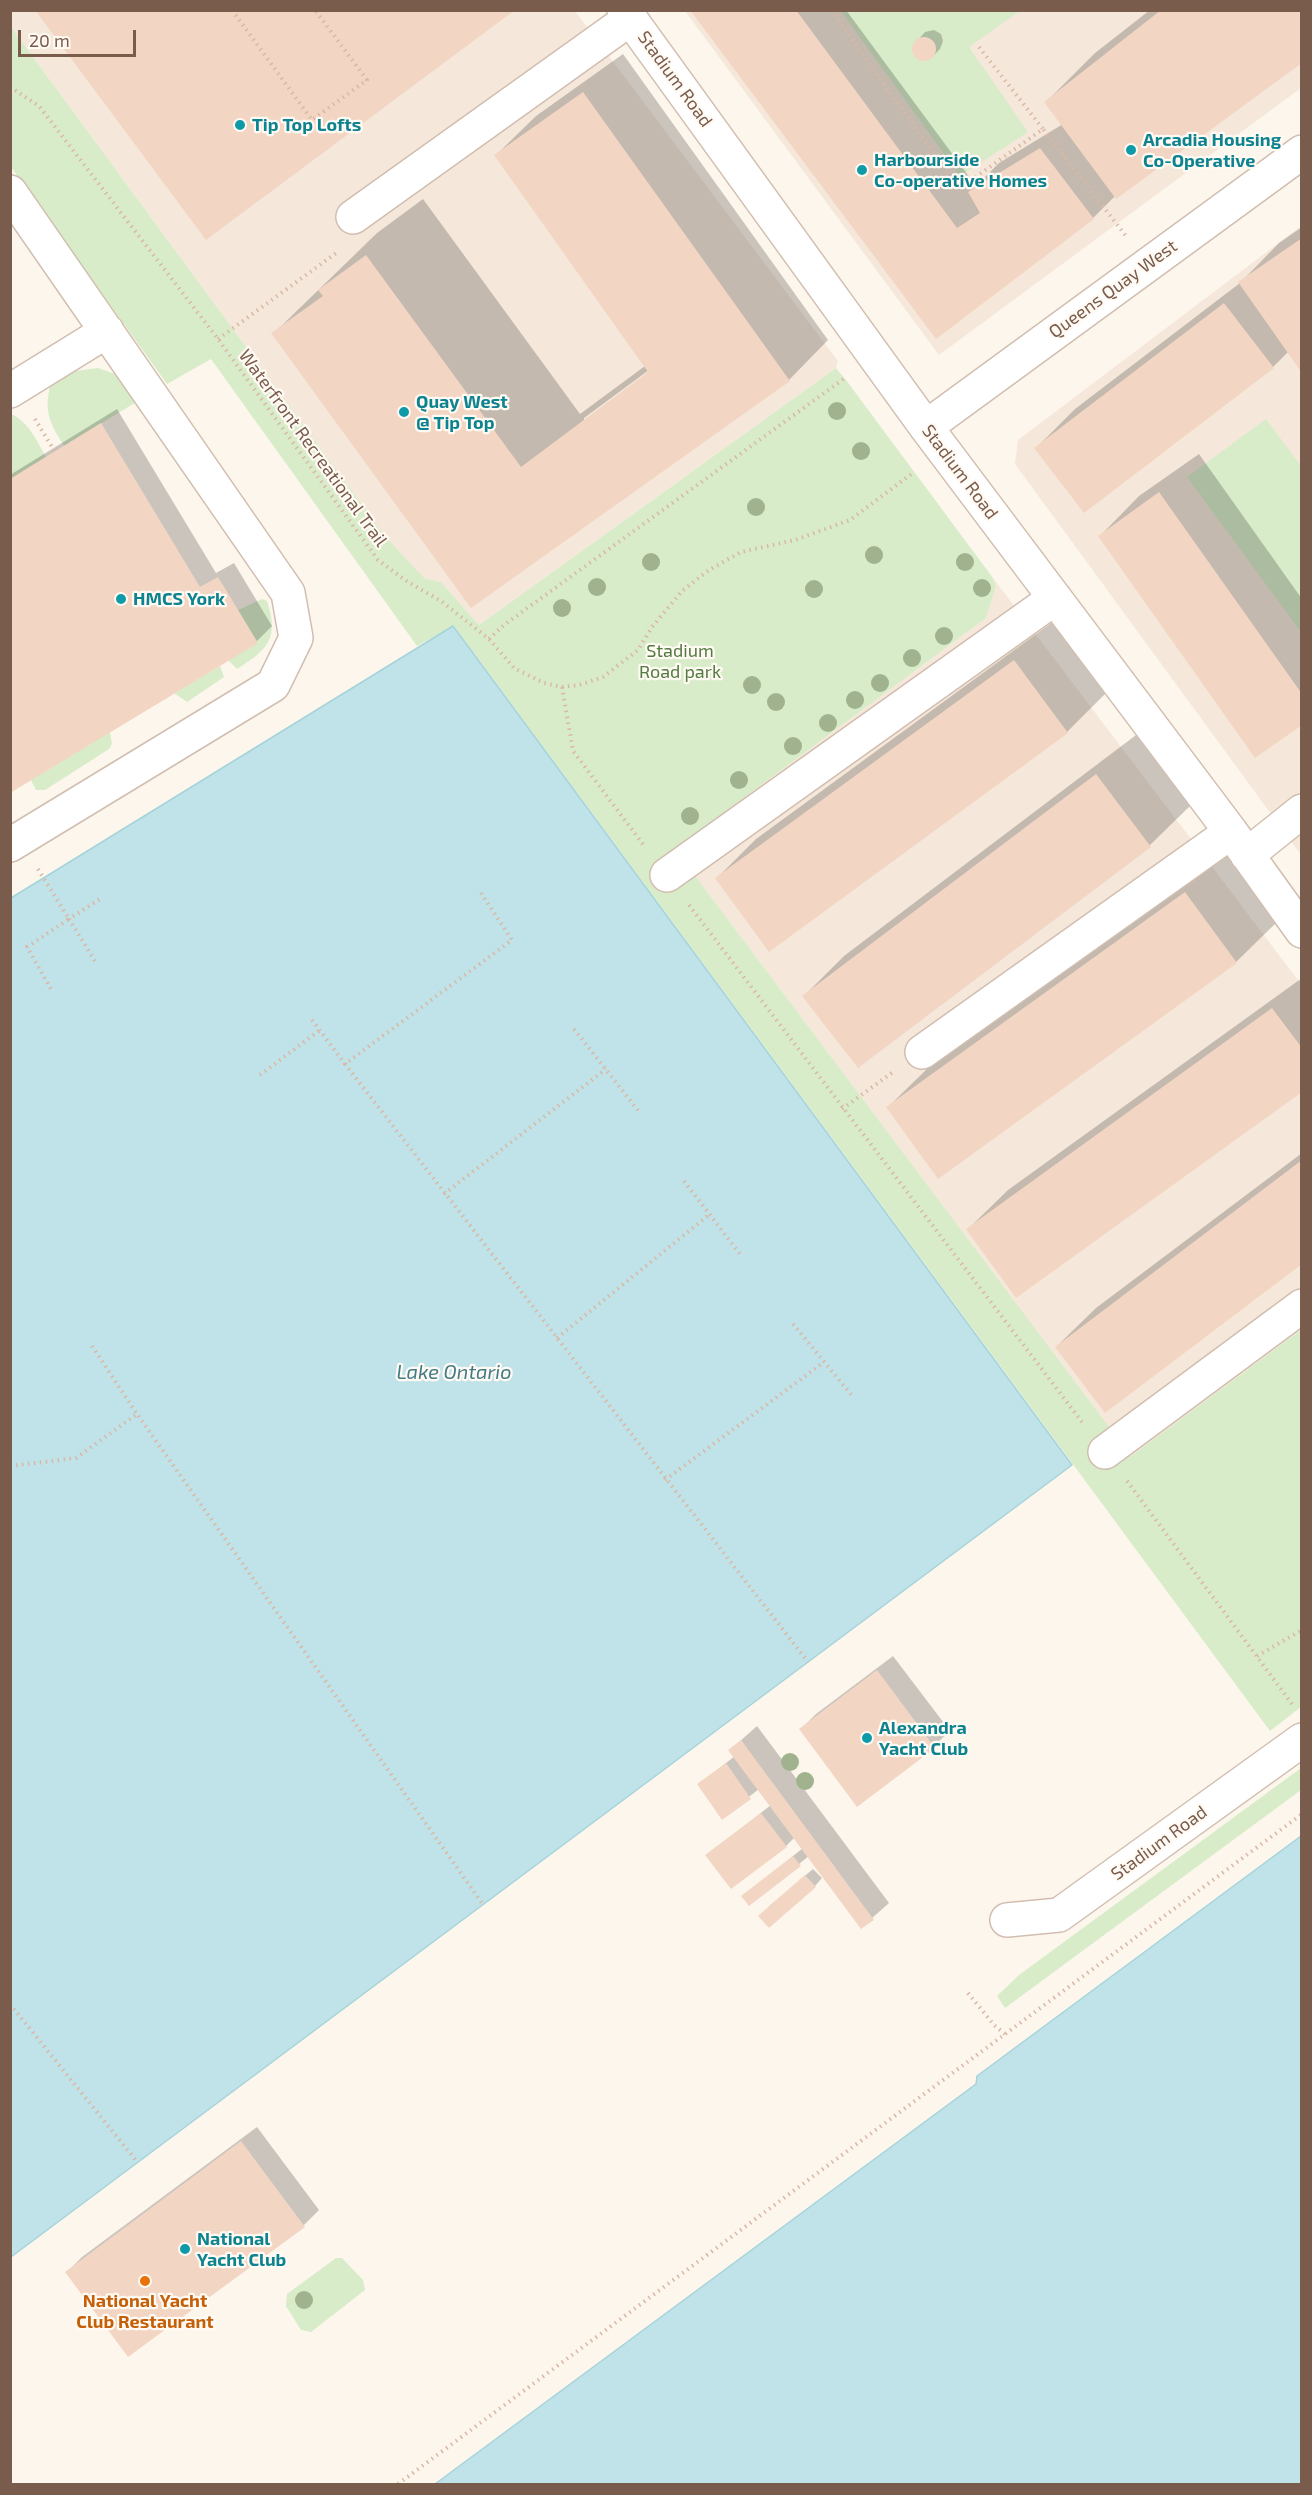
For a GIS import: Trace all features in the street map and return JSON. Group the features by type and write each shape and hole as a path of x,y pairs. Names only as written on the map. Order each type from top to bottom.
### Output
{"street":[{"path":"353,217 628,14"},
{"name":"Stadium Road","path":"628,14 926,427 1239,843 1302,931"},
{"name":"Queens Quay West","path":"926,427 1302,152"},
{"path":"10,192 288,593 296,638 273,685 10,845"},
{"path":"10,391 107,331"},
{"path":"667,876 1055,598"},
{"path":"921,1052 1239,843 1302,811"},
{"path":"1106,1452 1302,1306"},
{"name":"Stadium Road","path":"1007,1920 1059,1915 1302,1740"}],"path":[{"path":"232,10 312,120 367,80 315,10"},
{"path":"831,10 959,189 1043,129"},
{"path":"979,47 1126,236"},
{"name":"Waterfront Recreational Trail","path":"10,87 39,106 218,339 378,560 408,582 441,601 489,639 514,668 544,682 562,687"},
{"path":"218,339 346,246 353,217"},
{"path":"489,639 513,618 848,376"},
{"path":"918,469 850,520 795,540 741,552 709,570 682,591 652,627 638,650 622,664 603,677 579,685 562,687 573,751 842,1109 1106,1452 1295,1708"},
{"path":"46,884 95,961"},
{"path":"345,1064 512,940 481,893"},
{"path":"51,989 27,947 103,897"},
{"path":"312,1020 444,1194 808,1662"},
{"path":"574,1029 640,1113"},
{"path":"260,1075 320,1030"},
{"path":"444,1194 606,1069"},
{"path":"842,1109 877,1083"},
{"path":"684,1181 740,1254"},
{"path":"557,1338 710,1214"},
{"path":"793,1324 854,1398"},
{"path":"92,1346 137,1414 483,1906"},
{"path":"665,1480 824,1362"},
{"path":"10,1466 76,1458 137,1414"},
{"path":"1257,1656 1302,1630"},
{"path":"398,2484 1302,1814"},
{"path":"968,1993 994,2025 1005,2034"},
{"path":"10,2004 138,2163"}],"shaded area":[{"path":"10,11 575,11 838,361 836,368 479,625 441,582 425,580 385,536 11,27"},
{"path":"685,11 1301,11 1301,88 939,355"},
{"path":"1301,226 1301,855 1015,464 1018,440"},
{"path":"993,578 1301,984 1301,1330 1131,1456 675,849 986,618 996,587"}],"green space":[{"path":"841,11 1020,11 969,47 1028,132 960,176"},
{"name":"Stadium Road park","path":"11,27 385,536 425,579 441,582 479,625 836,368 993,578 996,587 986,618 675,849 1131,1456 1301,1330 1301,1707 1270,1731 454,626 417,646 211,359 167,384 11,167"},
{"path":"98,368 118,375 138,401 64,446 55,431 48,411 50,386 75,371"},
{"path":"11,414 27,426 46,457 11,479"},
{"path":"1266,419 1301,466 1301,632 1187,477"},
{"path":"262,599 267,601 272,624 271,634 264,648 237,669 228,660 257,642 238,610"},
{"path":"220,666 224,677 187,702 174,693"},
{"path":"110,732 112,744 109,749 45,790 36,790 31,780"},
{"path":"1301,1768 1301,1790 1005,2008 997,1996 1019,1975"},
{"path":"336,2258 342,2258 363,2280 365,2290 311,2332 301,2330 286,2306 287,2294"}],"water":[{"name":"Lake Ontario","path":"453,626 1072,1465 11,2257 11,898"},
{"path":"1301,1836 1301,2484 435,2484 976,2084 977,2076"}],"building":[{"name":"Tip Top Lofts","path":"35,10 515,10 206,240"},
{"name":"Harbourside Co-operative Homes","path":"690,10 796,10 957,228 980,213 968,192 1040,148 1094,219 936,339"},
{"name":"Arcadia Housing Co-Operative","path":"1161,10 1302,10 1302,63 1116,199 1044,102"},
{"path":"924,37 929,38 935,44 935,54 929,60 924,61 919,60 913,54 912,49 913,44 919,38"},
{"path":"583,92 790,381 471,608 271,333 323,296 318,290 366,255 521,467 648,372 494,155"},
{"path":"1302,238 1302,373 1238,282"},
{"path":"1224,303 1274,368 1084,513 1034,448"},
{"name":"HMCS York","path":"101,423 200,587 218,577 258,643 10,793 10,479"},
{"path":"1159,492 1302,694 1302,725 1255,758 1098,536"},
{"path":"1014,660 1068,733 769,952 715,878"},
{"path":"1096,774 1151,847 858,1068 802,996"},
{"path":"1185,892 1237,963 938,1179 886,1107"},
{"path":"1272,1008 1302,1048 1302,1092 1016,1298 966,1229"},
{"path":"1302,1160 1302,1264 1105,1413 1055,1347"},
{"name":"Alexandra Yacht Club","path":"877,1670 935,1748 857,1807 799,1729"},
{"path":"741,1740 874,1920 861,1929 728,1750"},
{"path":"726,1763 751,1799 722,1820 697,1784"},
{"path":"761,1813 787,1847 731,1889 705,1855"},
{"path":"793,1856 801,1866 749,1906 741,1896"},
{"path":"805,1875 816,1887 769,1928 758,1916"},
{"name":"National Yacht Club","path":"241,2141 305,2227 128,2357 65,2272"}],"place":[{"name":"Tip Top Lofts","path":"240,125"},
{"name":"Arcadia Housing Co-Operative","path":"1131,150"},
{"name":"Harbourside Co-operative Homes","path":"862,170"},
{"name":"Quay West @ Tip Top","path":"404,412"},
{"name":"HMCS York","path":"121,599"},
{"name":"Alexandra Yacht Club","path":"867,1738"},
{"name":"National Yacht Club","path":"185,2249"},
{"name":"National Yacht Club Restaurant","path":"145,2281"}]}
